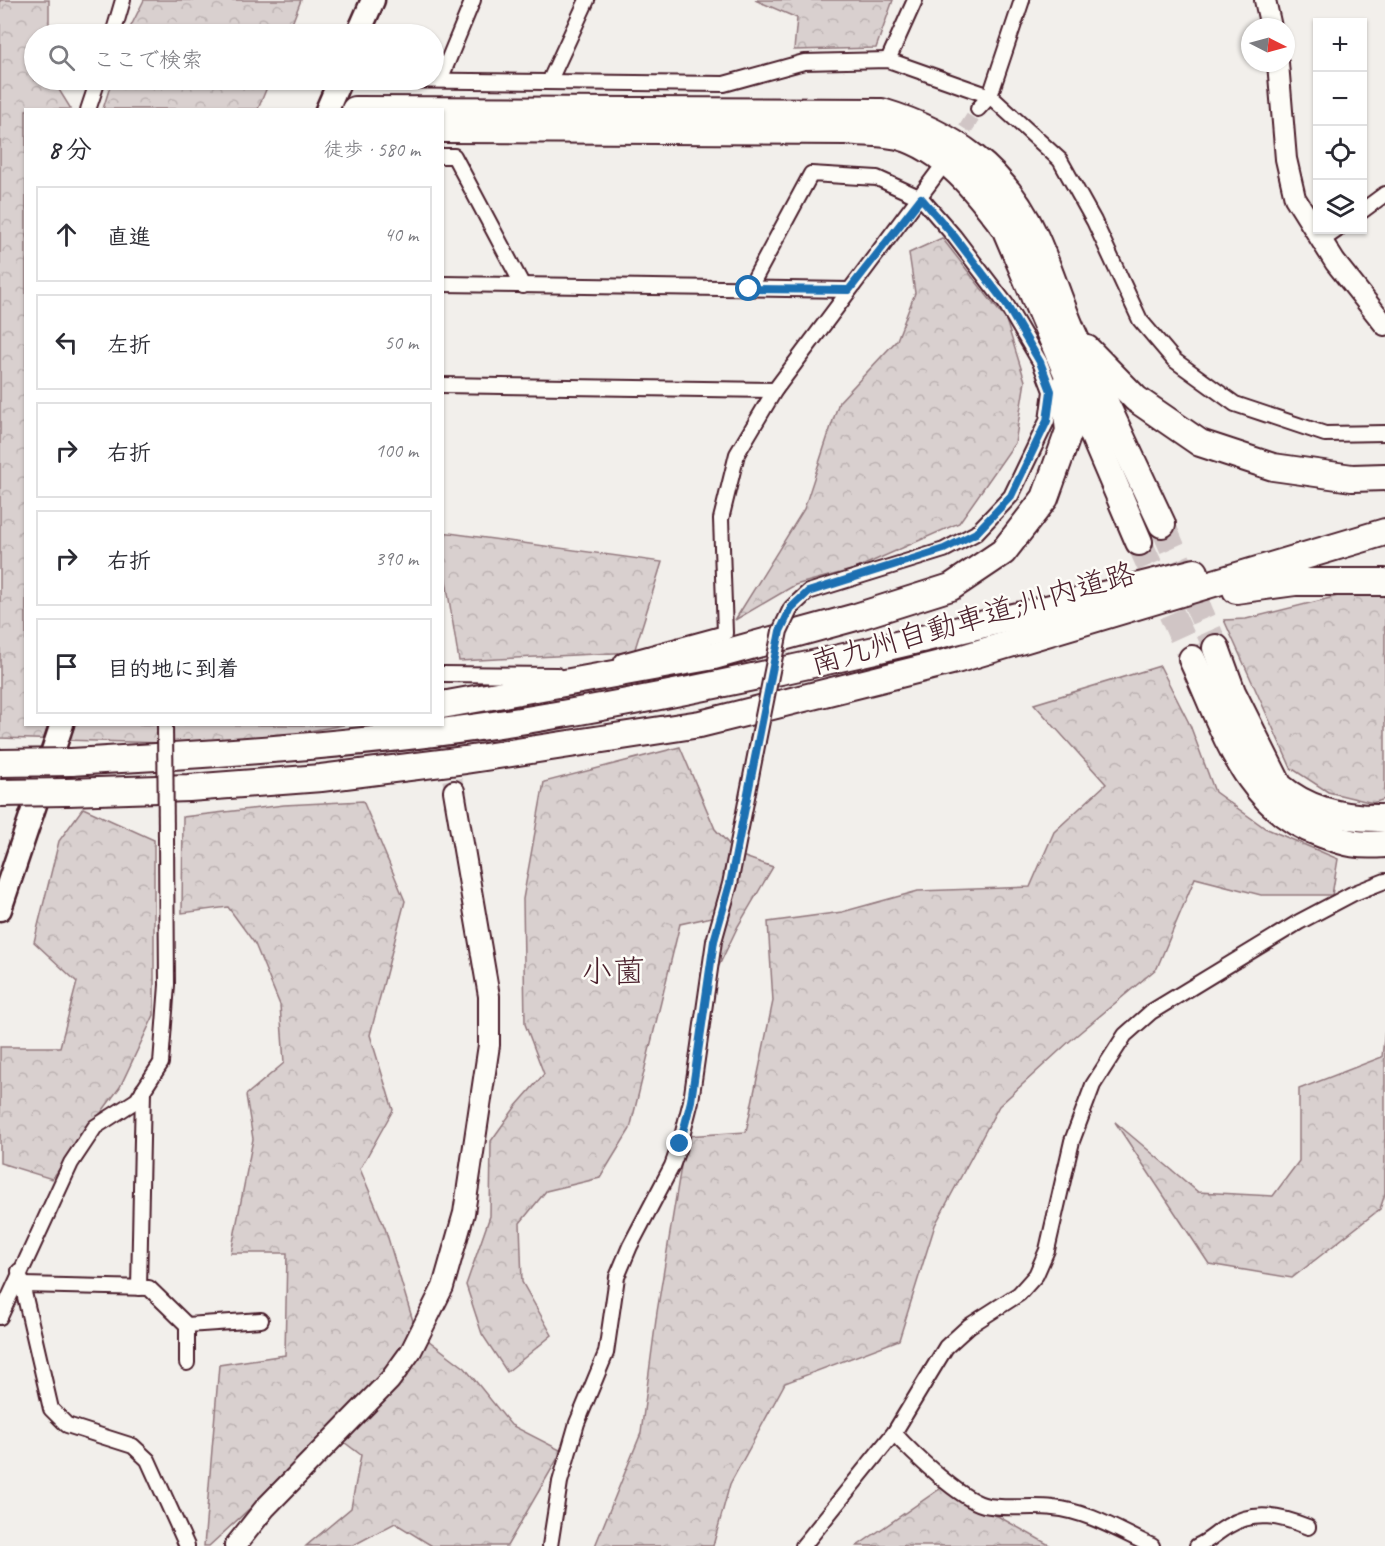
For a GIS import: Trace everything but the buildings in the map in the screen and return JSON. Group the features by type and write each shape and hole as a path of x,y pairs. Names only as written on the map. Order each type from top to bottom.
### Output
{"highway":[{"path":"444,110 882,112 917,123 952,141 988,168 1011,195 1034,236 1066,344 1139,542"},
{"path":"444,129 847,131 898,136 940,156 978,193 1005,228 1162,524"},
{"path":"1066,344 1136,399 1200,443 1273,467 1352,478 1385,477"},
{"path":"444,705 714,656 856,617 951,587 1003,552 1046,498 1069,431 1066,344"},
{"name":"南九州自動車道;川内道路","path":"0,764 245,752 451,731 557,715 804,666 972,628 1385,528"},
{"name":"南九州自動車道;川内道路","path":"0,793 246,784 454,762 700,724 956,660 1385,532"},
{"path":"851,688 988,659 1181,602 1241,589 1295,582 1385,582"},
{"path":"1216,648 1232,692 1279,786 1289,795 1341,816 1385,818"},
{"path":"1192,659 1228,742 1274,808 1303,827 1356,846 1385,844"},
{"path":"245,752 353,726"}],"main road":[{"path":"362,24 373,0"},
{"path":"328,108 336,90"},
{"path":"0,909 61,726"}],"street":[{"path":"116,24 123,0"},
{"path":"444,70 473,0"},
{"path":"550,80 587,0"},
{"path":"888,60 915,0"},
{"path":"978,109 990,96 1022,0"},
{"path":"1265,0 1269,18"},
{"path":"444,80 724,84 804,62 888,60 990,96 1060,160 1094,221 1140,320 1174,360 1235,404 1325,434 1385,433"},
{"path":"1279,72 1286,159 1295,198 1329,235 1385,325"},
{"path":"89,108 95,90"},
{"path":"444,156 454,156 523,286"},
{"path":"444,674 574,675 725,633 721,519 737,453 775,390 921,198 938,172"},
{"path":"550,1546 560,1482 577,1423 606,1353 617,1277 630,1246 672,1166 691,1101 714,941 730,884 780,631 791,608 808,592 944,549 976,533 1011,496 1047,421 1051,391 1040,362 1006,304 954,236 921,198 878,178 811,174 749,289"},
{"path":"1367,207 1385,194"},
{"path":"444,284 849,290"},
{"path":"444,385 775,390"},
{"path":"0,1317 71,1162 96,1127 137,1100 161,1063 167,985 165,726"},
{"path":"235,1546 265,1508 390,1380 411,1351 446,1277 464,1214 489,1045 489,996 454,791"},
{"path":"803,1546 894,1433 946,1347 969,1326 1018,1294 1036,1275 1047,1250 1076,1130 1093,1085 1125,1035 1151,1012 1299,922 1352,894 1385,881"},
{"path":"139,1288 143,1090"},
{"path":"20,1271 51,1409 67,1425 133,1446 148,1460 187,1546"},
{"path":"23,1286 149,1288 187,1324 188,1363"},
{"path":"187,1324 261,1320"},
{"path":"894,1433 926,1464 958,1490 982,1505 1056,1508 1090,1517 1152,1546"},
{"path":"1197,1546 1229,1524 1256,1515 1284,1517 1308,1527"}],"green space":[{"path":"0,0 49,0 49,24 24,24 24,90 59,90 70,108 24,108 24,726 338,726 226,745 0,738"},
{"path":"144,0 301,0 292,24 132,24"},
{"path":"755,0 893,0 876,48 794,50 797,18"},
{"path":"109,90 266,90 258,108 103,108"},
{"path":"942,238 1006,320 1025,381 1015,443 959,523 855,569 795,585 735,620 804,509 839,402 897,340 915,293 909,253"},
{"path":"444,532 662,562 634,652 459,661 444,568"},
{"path":"1385,594 1385,799 1373,803 1328,792 1291,768 1224,620 1246,619 1338,596"},
{"path":"1160,666 1190,725 1215,792 1265,828 1338,859 1332,895 1261,895 1195,878 1157,968 1071,1040 999,1106 935,1225 899,1340 785,1383 730,1484 713,1546 595,1546 641,1433 657,1312 686,1136 746,1132 773,1001 768,922 842,912 918,891 1030,887 1054,832 1106,784 1034,704"},
{"path":"680,747 715,829 739,855 773,867 738,926 703,999 712,917 680,924 630,1129 600,1178 546,1191 520,1223 522,1282 552,1335 507,1372 482,1334 466,1285 490,1216 491,1141 516,1106 544,1074 525,1024 523,899 544,782"},
{"path":"363,801 405,901 370,1035 393,1110 360,1169 385,1228 416,1331 465,1368 511,1425 562,1451 507,1546 432,1546 395,1523 354,1545 306,1546 351,1508 361,1455 332,1433 209,1546 204,1546 219,1365 285,1355 287,1253 231,1253 253,1139 246,1095 284,1063 280,1005 255,944 228,907 182,913 183,817 284,805"},
{"path":"83,808 154,840 154,1015 120,1087 52,1179 0,1163 0,1047 60,1047 77,982 34,942 59,841"},
{"path":"1385,1029 1385,1194 1380,1209 1292,1278 1209,1264 1115,1122 1198,1192 1273,1196 1299,1161 1299,1089 1382,1057"},
{"path":"944,1486 1051,1546 857,1546"}],"tunnel":[{"path":"954,147 978,109"},
{"path":"1162,524 1216,648"},
{"path":"1139,542 1192,659"},
{"path":"444,720 454,791"}],"district":[{"name":"小薗","path":"613,971"}],"route":[{"path":"680,1144 691,1101 714,941 730,884 780,631 791,608 808,592 944,549 976,533 1011,496 1047,421 1051,391 1040,362 1006,304 954,236 921,198 849,290 749,289"}]}
